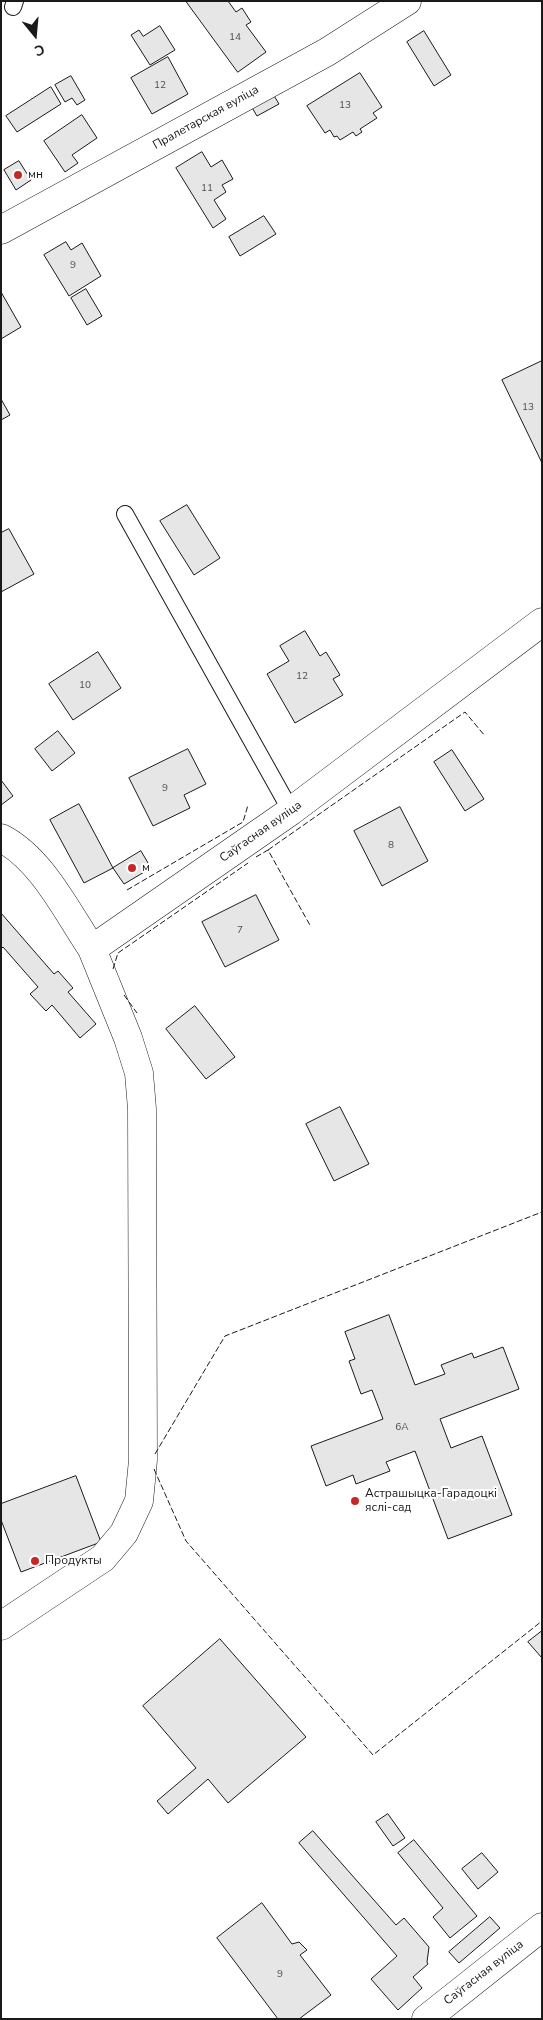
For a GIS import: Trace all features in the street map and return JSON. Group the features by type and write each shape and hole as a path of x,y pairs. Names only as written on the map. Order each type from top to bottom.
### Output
{"street":[{"name":"Пралетарская вуліца","path":"1,230 327,52 407,1"},
{"name":"Саўгасная вуліца","path":"92,949 291,811 542,622"},
{"path":"1,838 19,850 40,871 92,949 128,1038 139,1073 142,1109 143,1460 139,1501 124,1533 103,1558 1,1626"},
{"name":"Саўгасная вуліца","path":"426,2019 542,1928"}],"lane":[{"path":"125,514 291,811"}],"building":[{"path":"186,1 228,1 236,12 242,8 251,22 246,25 266,52 238,72"},
{"path":"160,26 175,50 150,65 131,35 139,30 143,36"},
{"path":"424,31 451,75 434,86 407,42"},
{"path":"168,57 188,94 152,114 131,78"},
{"path":"360,73 382,107 373,113 377,118 360,129 362,132 356,136 353,132 340,140 337,136 334,137 330,130 325,133 307,106"},
{"path":"71,76 85,100 77,105 72,98 65,102 55,85"},
{"path":"51,87 61,104 17,132 6,116"},
{"path":"273,94 279,104 257,116 251,106"},
{"path":"82,115 97,138 72,155 78,163 65,172 44,141"},
{"path":"202,152 211,167 222,160 233,179 222,185 226,192 214,200 226,219 213,228 176,168"},
{"name":"мн","path":"19,161 31,180 16,190 4,170"},
{"path":"264,216 276,234 240,256 229,237"},
{"path":"66,242 71,250 82,243 101,276 69,296 44,255"},
{"path":"86,289 102,316 87,325 71,298"},
{"path":"1,292 21,327 1,339"},
{"path":"542,361 542,463 502,380"},
{"path":"1,399 10,415 1,420"},
{"path":"187,505 220,558 194,575 160,521"},
{"path":"9,529 34,574 1,592 1,533"},
{"path":"305,631 320,656 326,652 340,675 333,679 343,695 295,723 267,674 289,661 280,646"},
{"path":"98,652 121,688 73,720 49,684"},
{"path":"58,731 75,753 52,771 35,749"},
{"path":"188,749 206,784 184,795 190,808 153,826 129,778"},
{"path":"452,750 484,799 465,811 434,762"},
{"path":"1,780 13,796 1,805"},
{"path":"79,804 113,868 84,883 50,820"},
{"path":"400,807 428,861 382,886 354,831"},
{"name":"м","path":"141,851 151,868 124,884 113,868"},
{"path":"256,895 279,940 225,967 202,922"},
{"path":"1,913 54,974 58,971 73,988 68,992 96,1024 80,1038 52,1005 46,1011 30,994 38,987 3,947 1,949"},
{"path":"195,1006 235,1057 206,1079 166,1029"},
{"path":"340,1107 369,1164 334,1181 306,1124"},
{"path":"389,1315 415,1385 445,1374 441,1365 472,1353 474,1358 503,1347 519,1389 440,1419 451,1448 482,1436 512,1515 448,1539 415,1451 386,1462 390,1471 356,1484 353,1475 326,1486 311,1446 383,1419 372,1390 361,1394 349,1361 355,1359 345,1332"},
{"path":"76,1476 101,1542 21,1572 1,1520 1,1504"},
{"path":"542,1631 542,1658 528,1642"},
{"path":"220,1639 306,1737 228,1803 208,1779 168,1814 157,1801 196,1768 143,1706"},
{"path":"388,1814 405,1838 393,1846 376,1822"},
{"path":"313,1831 396,1925 404,1918 429,1947 428,1964 413,1977 422,1988 398,2010 371,1979 397,1956 299,1843"},
{"path":"414,1840 477,1916 450,1938 433,1917 443,1908 398,1853"},
{"path":"482,1853 498,1872 478,1889 462,1869"},
{"path":"262,1903 292,1944 299,1942 307,1950 300,1955 331,1995 299,2019 278,2019 217,1938"},
{"path":"490,1917 500,1928 459,1963 449,1952"}],"fence":[{"path":"268,850 465,712 485,736"},
{"path":"127,890 243,822 248,805"},
{"path":"256,857 268,850 311,927"},
{"path":"113,969 118,953 248,863"},
{"path":"124,995 137,1013"},
{"path":"155,1454 225,1336 542,1212"},
{"path":"154,1469 186,1541 373,1755 542,1621"}],"place":[{"name":"мн","path":"18,175"},
{"name":"м","path":"132,868"},
{"name":"Астрашыцка-Гарадоцкі яслі-сад","path":"355,1501"},
{"name":"Продукты","path":"35,1561"}]}
